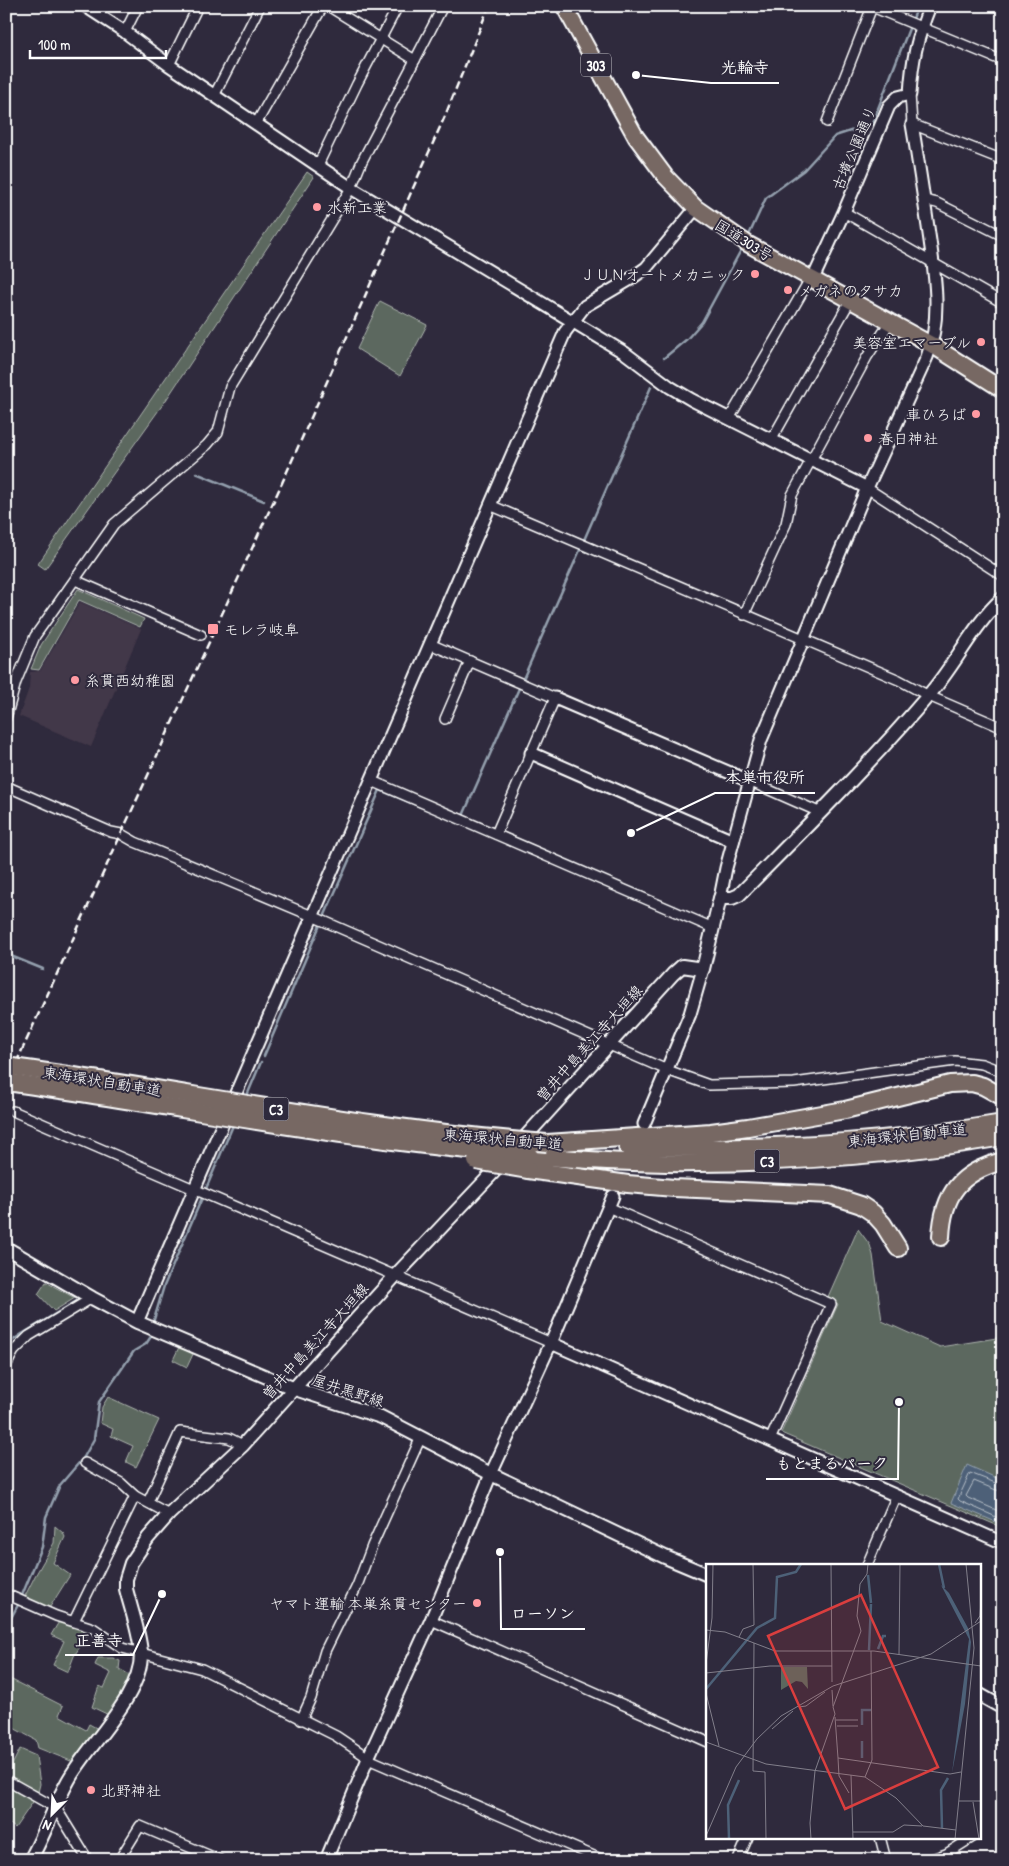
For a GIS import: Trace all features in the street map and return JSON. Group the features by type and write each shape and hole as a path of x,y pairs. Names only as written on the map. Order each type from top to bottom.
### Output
{"highway":[{"name":"国道303号","path":"564,6 636,137 665,176 696,208 736,236 811,280 932,345 1003,390"},
{"name":"東海環状自動車道","path":"6,1066 426,1132 547,1143 646,1147 747,1148 900,1136 1003,1123"},
{"name":"東海環状自動車道","path":"6,1082 380,1141 458,1150 529,1163 690,1163 792,1160 879,1154 1003,1137"},
{"path":"547,1143 711,1132 748,1127 845,1110 950,1084 983,1086 1003,1097"},
{"path":"941,1237 944,1212 954,1189 975,1171 1003,1161"},
{"path":"529,1163 628,1184 830,1195 861,1205 873,1213 883,1224 898,1248"}],"main road":[{"path":"703,969 720,898 732,898 739,895 929,696 980,624 1003,598"},
{"name":"曽井中島美江寺大垣線","path":"141,1654 126,1589 126,1580 139,1551 169,1514 243,1445 396,1275 484,1183 672,974 682,966 703,969"},
{"name":"屋井黒野線","path":"6,1248 137,1322 295,1389 369,1412 491,1474 665,1557 706,1574"},
{"path":"30,1860 68,1780 118,1712 130,1691 136,1679 141,1654"},
{"path":"982,1696 1003,1708"}],"street":[{"path":"85,6 351,188 625,353 670,387 692,400 867,488 1003,576"},
{"path":"124,32 138,6"},
{"path":"169,65 198,6"},
{"path":"214,96 260,6"},
{"path":"256,124 323,6"},
{"path":"328,6 415,60"},
{"path":"318,165 357,84 382,40 398,6"},
{"path":"6,718 16,682 35,636 114,524 207,446 218,432 230,387 351,188 362,160 443,6"},
{"path":"720,898 749,781 769,718 867,488 932,345 936,319 933,263 912,124 910,94 915,26 930,6"},
{"path":"827,122 871,7 1003,61"},
{"name":"古墳公園通り","path":"811,280 844,212 889,106 898,97 910,94"},
{"path":"912,124 1003,160"},
{"path":"924,200 937,203 1003,236"},
{"path":"137,1322 565,332 579,311 591,301 629,280 646,268 696,208"},
{"path":"844,212 1003,303"},
{"path":"730,419 811,280"},
{"path":"772,439 850,301"},
{"path":"744,615 786,524 792,495 867,357 890,322"},
{"path":"490,505 899,680 929,696 1003,728"},
{"path":"75,580 201,635"},
{"path":"430,644 819,812"},
{"path":"445,719 470,661"},
{"path":"6,688 16,682"},
{"path":"496,834 555,698"},
{"path":"531,753 734,841"},
{"path":"372,781 713,928"},
{"path":"6,786 667,1070 709,1085 794,1083 955,1061 982,1064 1003,1072"},
{"path":"644,1124 690,1014 703,969"},
{"path":"13,1111 193,1190 396,1275 1003,1543"},
{"path":"326,1860 368,1756 430,1620 491,1474 613,1196"},
{"path":"608,1207 831,1304 770,1440"},
{"path":"6,1366 20,1343 92,1298"},
{"path":"148,1502 180,1432 229,1438 243,1445"},
{"path":"301,1720 311,1698 325,1651 357,1586 372,1546 421,1437"},
{"path":"85,1463 121,1483 135,1496 169,1514"},
{"path":"74,1621 135,1496"},
{"path":"867,1564 896,1497"},
{"path":"6,1594 56,1616 93,1628 122,1648 202,1669 336,1736 373,1761 603,1860"},
{"path":"430,1620 706,1741"},
{"path":"6,1780 56,1808 88,1860"},
{"path":"119,1860 140,1826 220,1860"},
{"path":"738,1860 748,1838"},
{"path":"880,1838 886,1860"},
{"path":"929,1860 946,1854 971,1838"}],"shaded area":[{"name":"糸貫西幼稚園","path":"80,602 141,629 91,747 19,716 29,688 30,672 40,671"}],"green space":[{"path":"307,172 314,177 166,400 45,569 38,564"},
{"path":"380,301 427,325 400,376 357,349"},
{"path":"78,589 144,619 140,627 79,600 39,670 31,669 41,645"},
{"path":"858,1229 870,1245 873,1255 882,1321 940,1347 1003,1337 1003,1528 781,1433 838,1304 827,1299"},
{"path":"46,1282 75,1298 54,1311 38,1294"},
{"path":"180,1345 194,1352 187,1367 173,1360"},
{"path":"108,1397 159,1420 136,1467 126,1462 133,1446 111,1436 113,1429 100,1423 102,1407"},
{"path":"55,1526 65,1537 53,1563 70,1575 48,1610 24,1598 54,1543"},
{"path":"60,1620 90,1631 74,1656 68,1672 53,1665 64,1641 51,1635"},
{"path":"98,1658 113,1658 120,1661 119,1669 130,1675 111,1716 92,1707 99,1686 104,1688 111,1673 95,1665"},
{"path":"6,1677 63,1706 59,1715 86,1730 89,1724 100,1730 76,1763 38,1748 36,1740 6,1724"},
{"path":"20,1749 36,1756 40,1784 38,1792 7,1775"},
{"path":"6,1784 35,1799 15,1828 6,1821"}],"water":[{"path":"967,1465 1001,1480 1003,1477 1003,1525 951,1503"}],"waterway":[{"path":"912,21 918,6"},
{"path":"749,235 766,198 804,170 835,136 872,124 910,26"},
{"path":"664,358 687,339 702,322 741,250"},
{"path":"584,540 651,387"},
{"path":"196,473 264,501"},
{"path":"523,679 580,550"},
{"path":"462,818 520,686"},
{"path":"324,917 380,790 421,807"},
{"path":"264,1056 320,925"},
{"path":"6,954 43,969"},
{"path":"246,1098 261,1062"},
{"path":"205,1191 234,1123"},
{"path":"153,1323 164,1286 202,1198"},
{"path":"6,1352 12,1341 80,1299 23,1265"},
{"path":"93,1306 134,1327"},
{"path":"6,1627 18,1605 42,1547 46,1517 60,1485 84,1457 94,1439 99,1402 134,1351 146,1344 152,1335 150,1334"}],"railway":[{"path":"6,1085 282,483 445,116 489,6"}],"place":[{"name":"光輪寺","path":"636,75"},
{"name":"水新工業","path":"317,207"},
{"name":"ＪＵＮオートメカニック","path":"755,274"},
{"name":"メガネのタサカ","path":"788,290"},
{"name":"美容室エマーブル","path":"981,342"},
{"name":"車ひろば","path":"976,414"},
{"name":"春日神社","path":"868,438"},
{"name":"モレラ岐阜","path":"213,629"},
{"name":"糸貫西幼稚園","path":"75,680"},
{"name":"本巣市役所","path":"631,833"},
{"name":"もとまるパーク","path":"899,1402"},
{"name":"ローソン","path":"500,1552"},
{"name":"正善寺","path":"162,1594"},
{"name":"ヤマト運輸 本巣糸貫センター","path":"477,1603"},
{"name":"北野神社","path":"91,1790"}]}
